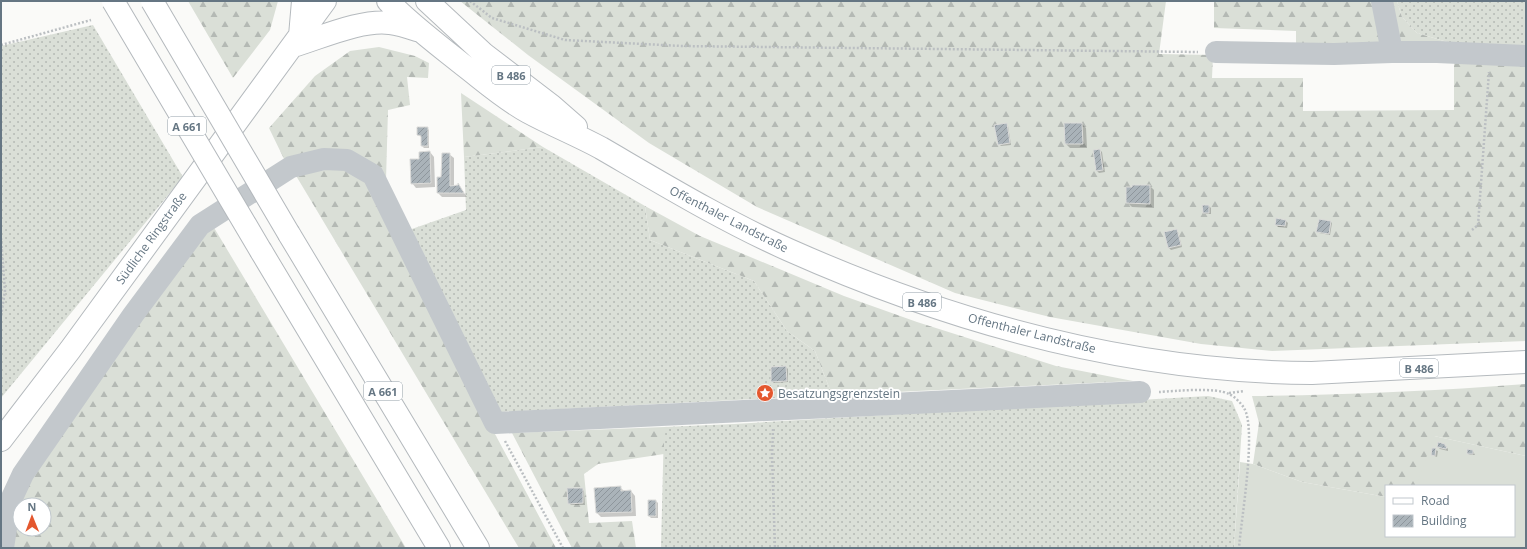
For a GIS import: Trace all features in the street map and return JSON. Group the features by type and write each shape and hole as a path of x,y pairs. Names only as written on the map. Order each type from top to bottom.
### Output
{"main road":[{"name":"A 661","path":"113,1 439,548"},
{"name":"A 661","path":"152,1 289,234 478,548"},
{"path":"303,1 296,41 354,26 373,23 390,22 420,30"},
{"name":"Südliche Ringstraße","path":"1,440 70,350 325,1"},
{"name":"Offenthaler Landstraße","path":"388,1 420,30 508,100 528,112 598,146 676,192 788,250 864,282 949,312 1059,342 1160,361 1276,373 1312,373 1526,362"},
{"name":"Offenthaler Landstraße","path":"427,1 484,54 552,106 598,146"}],"lane":[{"path":"1382,1 1392,52"},
{"path":"1216,52 1334,54 1392,52 1526,56"},
{"path":"3,548 10,502 23,474 132,315 200,225 291,167 324,159 347,160 373,175 495,423 1140,392"}],"path":[{"path":"470,1 492,18 565,40 682,46 1216,52"},
{"path":"1,45 91,20"},
{"path":"1472,230 1478,224 1491,54"},
{"path":"1,238 5,291 1,316"},
{"path":"1140,392 1222,391 1233,397 1245,408 1249,423 1248,458 1239,548"},
{"path":"775,548 772,456 773,433 777,410"},
{"path":"495,423 563,548"}],"green space":[{"path":"188,1 278,1 270,30 233,78"},
{"path":"460,1 1166,1 1159,54 1213,55 1212,78 1303,78 1303,111 1454,110 1454,62 1526,66 1526,341 1272,351 1201,344 1050,317 955,293 757,207 649,143 528,55"},
{"path":"1214,1 1397,1 1402,17 1417,33 1454,44 1296,47 1296,31 1214,28"},
{"path":"1397,1 1526,1 1526,46 1454,44 1417,33 1402,17"},
{"path":"93,25 183,177 1,398 1,46"},
{"path":"379,47 415,56 429,63 428,78 407,77 410,105 388,110 386,180 375,168 285,161 269,128 315,76 350,51"},
{"path":"461,93 543,147 464,157"},
{"path":"543,147 645,206 650,240 754,281 787,331 815,351 832,395 501,412 409,230 466,210 464,157"},
{"path":"347,167 372,182 488,421 556,548 519,548 295,174"},
{"path":"645,206 700,236 844,296 917,322 1056,366 1133,381 832,395 815,351 787,331 754,281 650,240"},
{"path":"210,221 406,548 1,548 1,503"},
{"path":"1526,384 1526,456 1434,436 1512,485 1385,485 1385,497 1302,482 1253,464 1259,423 1252,396 1321,395 1458,389"},
{"path":"1208,396 1232,401 1242,425 1234,548 661,548 664,427"},
{"path":"664,427 664,454 598,464 584,474 589,523 632,521 636,548 572,548 512,433"},
{"path":"1434,436 1526,456 1526,548 1234,548 1240,462 1253,464 1302,482 1385,497 1385,537 1515,537 1515,485 1416,485"}],"building":[{"path":"1007,123 1010,143 998,145 994,125"},
{"path":"1064,123 1082,123 1083,144 1065,144"},
{"path":"417,127 428,127 428,146 421,146 421,136 417,135"},
{"path":"1100,149 1103,170 1096,171 1093,150"},
{"path":"430,151 431,183 411,184 410,159 419,159 419,152"},
{"path":"442,153 450,153 450,186 458,185 458,183 464,193 437,193 437,177 441,177"},
{"path":"1132,185 1150,185 1150,204 1126,203 1126,187 1132,187"},
{"path":"1202,205 1209,205 1209,213 1203,213"},
{"path":"1276,218 1286,220 1285,226 1275,225"},
{"path":"1319,219 1331,221 1329,234 1316,232"},
{"path":"1177,229 1181,245 1168,248 1164,232"},
{"path":"786,366 787,381 771,382 771,367"},
{"path":"1438,442 1445,444 1445,446 1447,446 1446,449 1437,447"},
{"path":"1432,448 1436,448 1435,456 1431,455"},
{"path":"1467,449 1473,450 1473,454 1467,454"},
{"path":"621,486 621,491 631,490 632,512 596,513 594,488"},
{"path":"567,488 583,488 583,503 568,504"},
{"path":"648,500 656,500 656,516 648,516"}],"place":[{"name":"Besatzungsgrenzstein","path":"765,393"}]}
